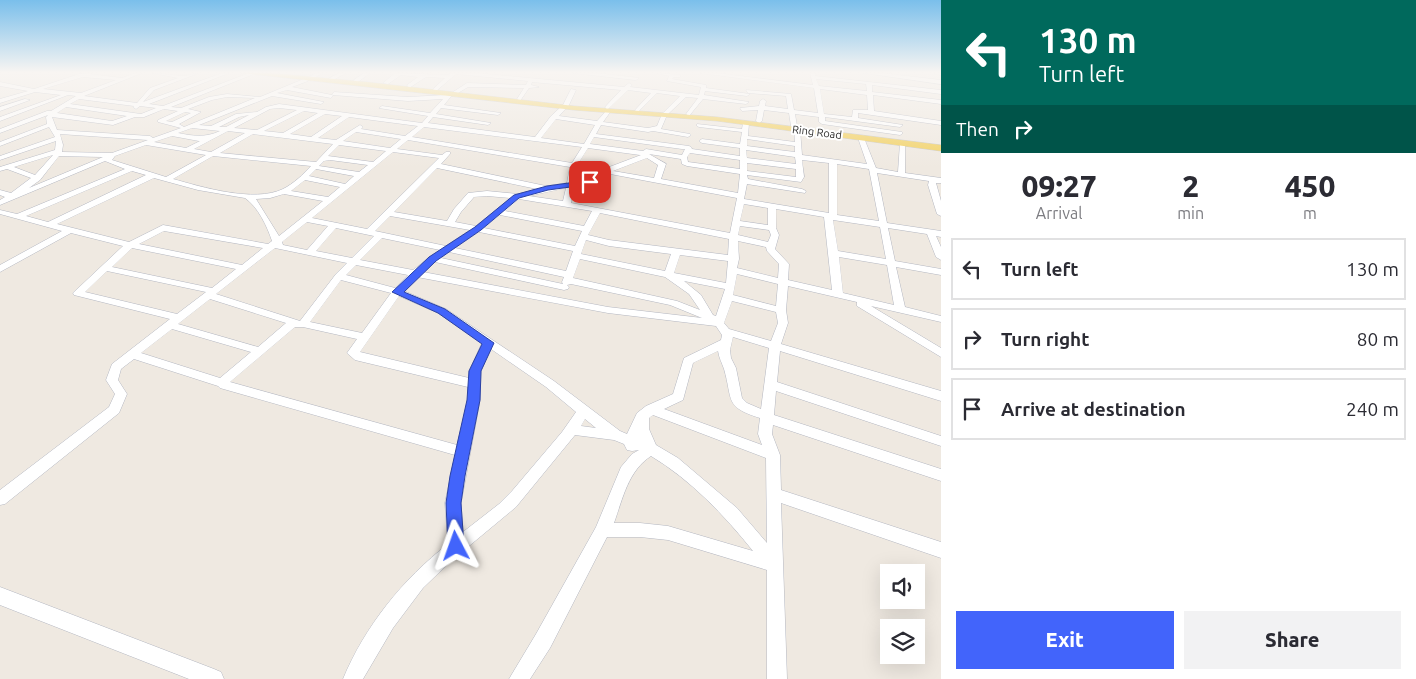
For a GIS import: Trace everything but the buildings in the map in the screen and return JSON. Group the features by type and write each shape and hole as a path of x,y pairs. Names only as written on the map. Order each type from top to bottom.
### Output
{"main road":[{"name":"Ring Road","path":"550,105 666,114 690,114 744,128 759,122 860,138 902,139"},
{"name":"Ring Road","path":"556,105 564,106"},
{"name":"Ring Road","path":"608,110 637,110 744,128 823,126 941,147"}],"street":[{"path":"0,109 14,105"},
{"path":"0,119 39,105"},
{"path":"0,131 51,113 63,105 132,115 146,115 168,105"},
{"path":"89,135 132,115 140,105 198,113 173,124"},
{"path":"196,105 160,122 190,127 256,131 313,138 443,157"},
{"path":"0,202 145,142 190,127 240,105"},
{"path":"167,179 256,131 315,105"},
{"path":"111,156 108,161 167,179 248,197 276,195 285,192 319,163 339,142 385,105"},
{"path":"480,132 506,105"},
{"path":"567,204 574,166 598,123 612,105"},
{"path":"637,110 642,105"},
{"path":"553,117 642,130 654,129 660,127 666,114 675,105"},
{"path":"690,114 694,105"},
{"path":"744,105 741,115 744,128 743,177 734,238 733,270 724,332 725,358 733,378 736,399 742,406 766,417 941,475"},
{"path":"759,122 762,105"},
{"path":"743,177 798,180 800,178 798,144 791,105"},
{"path":"820,105 823,126"},
{"path":"871,105 871,112"},
{"path":"900,105 902,139 901,174"},
{"path":"187,150 199,142 228,130 274,106 480,132 506,144 542,150 585,146 643,153 686,154 743,159 800,167"},
{"path":"0,499 114,410 120,394 112,380 116,367 394,149 424,124 440,106 498,113"},
{"path":"355,130 456,145 506,144 536,140 564,106"},
{"path":"7,107 113,123"},
{"path":"284,135 338,108"},
{"path":"382,108 488,124"},
{"path":"742,109 762,108 792,111 900,125"},
{"path":"313,138 362,111"},
{"path":"855,119 855,111 941,123"},
{"path":"13,197 36,178 58,152 60,146 50,125 49,117 51,113"},
{"path":"210,129 238,115 260,113"},
{"path":"0,123 15,125"},
{"path":"0,144 50,125"},
{"path":"699,125 744,128 798,144"},
{"path":"654,129 688,135"},
{"path":"636,141 642,130"},
{"path":"170,134 199,142"},
{"path":"592,134 688,148 684,163 802,191"},
{"path":"0,158 14,154 56,135 157,138"},
{"path":"860,138 872,168 900,310"},
{"path":"536,140 542,150 574,166 772,207 941,234"},
{"path":"636,141 643,153 662,164 657,182"},
{"path":"702,141 872,168 940,181"},
{"path":"145,142 212,154 319,163 361,174"},
{"path":"368,233 456,145"},
{"path":"0,149 33,159"},
{"path":"3,168 58,152 111,156"},
{"path":"474,384 359,357 353,353 397,292 416,273 432,259 478,229 516,197 547,188 590,182 602,172 633,162 643,153"},
{"path":"319,163 330,158 374,164"},
{"path":"833,162 831,216 838,296"},
{"path":"434,165 547,188"},
{"path":"3,168 36,178"},
{"path":"19,216 133,168"},
{"path":"50,224 153,175"},
{"path":"302,177 346,186"},
{"path":"940,181 932,182 941,214"},
{"path":"0,192 13,197"},
{"path":"285,192 329,200"},
{"path":"450,224 457,212 472,195 516,197 567,204 770,245"},
{"path":"248,197 257,205 274,244"},
{"path":"772,207 772,228 775,235 770,249 784,264 781,310 783,323 775,346 765,434 773,456 777,679"},
{"path":"556,301 567,281 585,232 597,210"},
{"path":"0,212 130,245 244,268"},
{"path":"499,212 585,232 610,243 734,259"},
{"path":"387,213 478,229 669,275 730,292 781,310"},
{"path":"305,219 448,250 567,281"},
{"path":"736,223 772,228"},
{"path":"309,253 334,225"},
{"path":"260,351 175,321 79,294 79,290 130,245 158,230 167,228 274,244 279,247 309,253 724,332 941,396"},
{"path":"0,269 70,229"},
{"path":"930,232 940,254"},
{"path":"223,383 289,326 300,323 353,260 379,236"},
{"path":"669,275 676,251"},
{"path":"834,253 941,272"},
{"path":"432,259 567,281 673,302 708,316 724,332"},
{"path":"104,268 212,293 300,323 363,337"},
{"path":"733,270 941,320"},
{"path":"669,275 697,296 704,305 708,316"},
{"path":"339,276 397,292 442,311 550,384 615,435"},
{"path":"852,299 941,353"},
{"path":"630,441 646,413 676,400 688,361 724,332"},
{"path":"456,546 454,503 462,452 474,400 475,371 488,343"},
{"path":"133,355 462,452"},
{"path":"770,384 941,442"},
{"path":"353,679 369,649 401,603 428,571 456,546 498,514 524,488 546,459 574,430 583,410"},
{"path":"646,413 642,429 651,449"},
{"path":"646,413 773,456"},
{"path":"574,430 615,435 651,449 673,462 732,513 775,565"},
{"path":"630,441 637,458"},
{"path":"518,679 543,641 603,530 626,471 637,458 651,449"},
{"path":"774,494 941,550"},
{"path":"603,530 640,530 668,533 775,565"},
{"path":"0,596 214,679"}],"route":[{"path":"456,546 454,503 460,463 474,400 475,371 488,343 442,311 397,292 432,259 478,229 488,219 515,200 516,197 547,188 590,182"}]}
